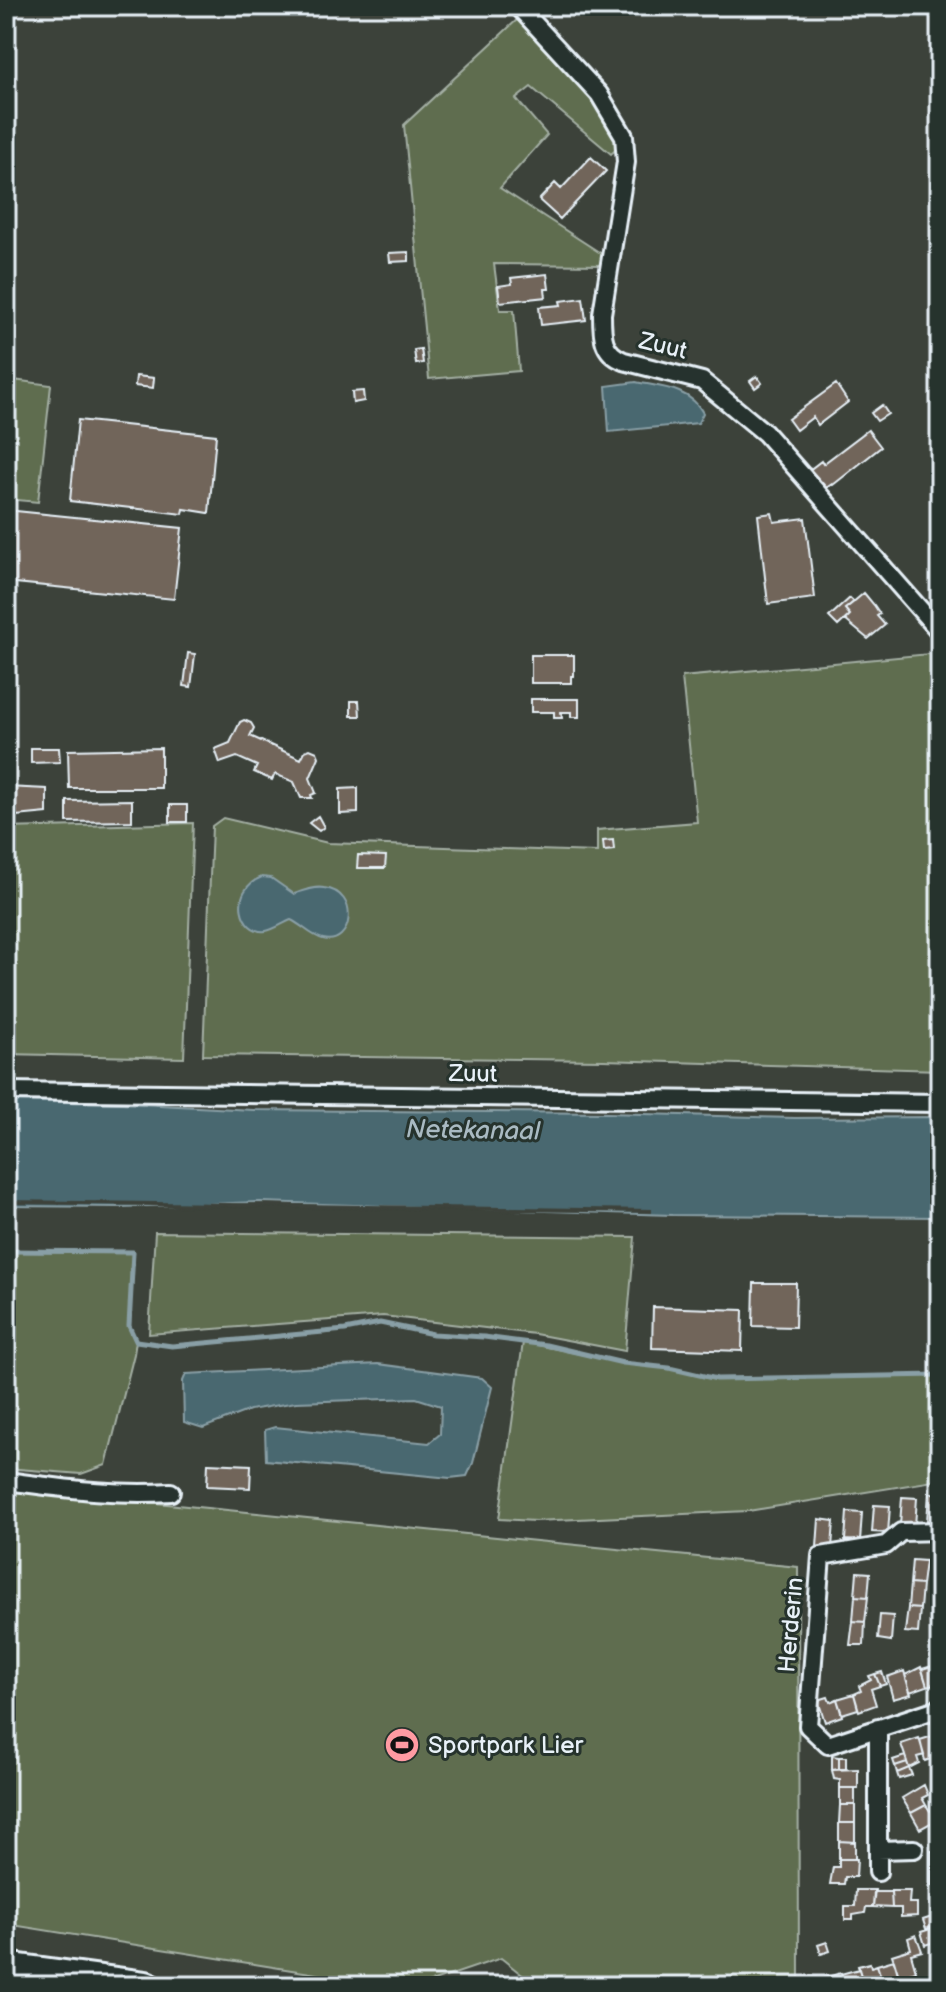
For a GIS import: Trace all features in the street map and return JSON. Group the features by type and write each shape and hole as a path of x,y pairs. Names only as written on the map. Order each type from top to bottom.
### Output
{"highway":[{"path":"6,1967 146,1986"}],"street":[{"name":"Zuut","path":"518,6 599,94 624,136 626,162 602,314 602,336 606,348 614,357 624,361 702,381 729,402 765,433 940,632"},
{"name":"Zuut","path":"6,1091 940,1103"},
{"path":"6,1481 105,1493 171,1492"},
{"name":"Herderin","path":"878,1728 828,1745 808,1726 821,1556 886,1545 901,1532 940,1531"},
{"path":"878,1872 878,1728 940,1708"},
{"path":"878,1850 914,1849"}],"green space":[{"path":"520,17 611,118 621,145 611,154 531,87 516,99 547,135 500,188 605,256 605,265 494,264 500,310 514,310 519,371 429,379 404,125"},
{"path":"6,379 51,385 38,502 6,499"},
{"path":"940,653 940,1070 603,1060 203,1055 212,826 223,818 328,843 597,852 597,830 697,822 682,677"},
{"path":"193,823 184,1058 6,1054 6,828"},
{"path":"155,1232 635,1237 625,1351 535,1334 383,1316 149,1334"},
{"path":"6,1251 133,1252 129,1326 136,1341 106,1465 81,1474 6,1468"},
{"path":"523,1342 717,1379 940,1375 940,1480 748,1511 535,1521 499,1519"},
{"name":"Sportpark Lier","path":"6,1488 798,1567 799,1986 536,1986 501,1958 419,1986 391,1986 6,1924"}],"water":[{"path":"636,382 665,387 691,398 703,413 698,423 609,432 606,386"},
{"path":"262,877 271,878 294,894 316,888 336,892 348,908 349,918 341,935 333,939 319,938 291,920 266,931 250,926 244,919 241,901 251,883"},
{"name":"Netekanaal","path":"6,1101 253,1110 795,1118 940,1117 940,1217 672,1215 260,1202 120,1207 6,1206"},
{"path":"378,1364 482,1378 492,1387 467,1476 450,1478 266,1460 265,1430 275,1427 429,1443 440,1434 441,1406 416,1398 296,1402 250,1410 203,1428 184,1422 183,1381 186,1374"}],"pier":[{"path":"6,1200 652,1209 652,1213 6,1204"}],"building":[{"path":"591,157 606,171 560,219 539,200 555,183 561,189"},
{"path":"409,252 409,261 390,262 389,253"},
{"path":"547,274 549,289 545,289 546,297 500,302 498,286 512,284 511,278"},
{"path":"583,298 586,320 541,325 539,307 561,305 560,301"},
{"path":"421,349 423,363 416,364 414,350"},
{"path":"136,376 154,378 153,388 135,386"},
{"path":"757,376 762,383 755,388 750,381"},
{"path":"836,384 848,402 818,425 813,417 796,430 788,419"},
{"path":"363,391 364,401 353,403 352,392"},
{"path":"882,405 888,414 877,421 871,413"},
{"path":"78,420 216,435 209,513 184,509 183,514 70,501"},
{"path":"868,430 881,447 823,490 808,471 821,461 823,464"},
{"path":"6,510 182,528 174,599 6,582"},
{"path":"772,513 774,522 805,518 815,598 768,604 758,515"},
{"path":"864,593 885,625 868,639 845,620 850,615 845,609"},
{"path":"850,598 854,602 845,609 850,615 838,626 829,617"},
{"path":"188,653 195,654 191,687 184,686"},
{"path":"531,655 574,655 571,683 531,683"},
{"path":"531,699 579,699 579,717 571,717 571,712 561,712 562,718 554,718 554,712 531,712"},
{"path":"351,701 359,701 360,716 351,716"},
{"path":"244,720 254,728 250,736 301,759 305,751 310,749 317,752 319,757 310,778 316,793 311,795 312,798 301,798 294,782 275,774 272,780 254,772 257,766 237,757 220,763 215,749 230,743"},
{"path":"31,748 59,748 60,762 31,763"},
{"path":"161,748 161,788 69,788 68,750"},
{"path":"6,787 47,789 47,813 6,817"},
{"path":"358,788 358,813 340,814 340,789"},
{"path":"132,800 132,821 67,822 67,801"},
{"path":"170,805 187,805 187,822 170,822"},
{"path":"318,816 324,827 319,831 309,823"},
{"path":"613,840 614,850 604,851 603,841"},
{"path":"358,855 386,856 385,868 357,868"},
{"path":"754,1283 796,1283 795,1327 753,1326"},
{"path":"653,1307 743,1310 742,1351 652,1348"},
{"path":"208,1463 251,1465 250,1488 207,1486"},
{"path":"929,1493 940,1494 940,1522 927,1521"},
{"path":"902,1497 917,1498 915,1526 900,1525"},
{"path":"874,1505 890,1506 888,1533 872,1532"},
{"path":"847,1512 862,1513 860,1541 845,1540"},
{"path":"819,1519 834,1521 832,1548 817,1547"},
{"path":"912,1560 925,1561 922,1585 910,1584"},
{"path":"938,1561 940,1592 936,1592"},
{"path":"857,1572 870,1573 868,1597 855,1596"},
{"path":"910,1584 922,1585 920,1609 908,1608"},
{"path":"855,1596 868,1597 865,1622 853,1621"},
{"path":"908,1608 920,1609 918,1633 905,1632"},
{"path":"880,1615 893,1616 891,1641 878,1639"},
{"path":"853,1621 865,1622 864,1645 850,1645"},
{"path":"939,1664 940,1682 927,1686 922,1669"},
{"path":"921,1667 927,1686 910,1692 905,1675"},
{"path":"904,1671 911,1694 893,1699 887,1677"},
{"path":"882,1672 886,1684 880,1686 875,1674"},
{"path":"875,1674 880,1686 871,1689 876,1705 859,1711 854,1694 861,1691 859,1686 871,1680 869,1676"},
{"path":"854,1694 858,1709 842,1714 837,1699"},
{"path":"828,1697 830,1702 837,1699 842,1716 825,1722 818,1700"},
{"path":"936,1735 940,1756 925,1761 920,1740"},
{"path":"919,1738 924,1755 917,1757 919,1763 909,1768 901,1744"},
{"path":"832,1756 839,1757 839,1769 832,1770"},
{"path":"905,1756 907,1762 895,1766 893,1760"},
{"path":"839,1757 846,1757 846,1769 839,1769"},
{"path":"907,1762 909,1768 897,1773 895,1766"},
{"path":"909,1768 912,1775 899,1779 897,1773"},
{"path":"858,1769 858,1788 840,1788 840,1780 834,1779 832,1770"},
{"path":"924,1785 928,1795 922,1798 926,1805 911,1813 902,1798"},
{"path":"840,1788 855,1788 855,1805 840,1805"},
{"path":"840,1805 855,1805 855,1823 839,1823"},
{"path":"926,1805 930,1811 935,1808 940,1818 920,1829 911,1813"},
{"path":"839,1823 855,1823 855,1842 839,1841"},
{"path":"940,1828 940,1844 939,1844 932,1832"},
{"path":"839,1841 855,1842 855,1859 839,1859"},
{"path":"931,1851 940,1851 940,1869 931,1868"},
{"path":"839,1859 857,1859 856,1877 845,1877 844,1884 830,1884 833,1867 839,1867"},
{"path":"931,1868 940,1869 940,1886 931,1886"},
{"path":"856,1890 875,1890 873,1907 866,1907 865,1913 853,1915 853,1920 845,1920 845,1906 855,1906"},
{"path":"891,1891 910,1891 909,1903 917,1903 917,1916 901,1917 901,1908 892,1908"},
{"path":"874,1892 891,1892 892,1908 873,1907"},
{"path":"932,1917 935,1926 926,1929 923,1920"},
{"path":"940,1926 939,1958 934,1942 925,1945 921,1932"},
{"path":"916,1935 922,1951 911,1954 916,1971 899,1976 892,1955 911,1949 908,1938"},
{"path":"827,1942 830,1951 821,1954 818,1945"},
{"path":"894,1960 898,1974 882,1980 877,1965"},
{"path":"870,1963 871,1967 877,1965 882,1980 864,1986 858,1966"},
{"path":"859,1969 864,1986 845,1986 841,1974"},
{"path":"841,1973 845,1986 827,1986 824,1978"},
{"path":"816,1978 818,1984 825,1982 827,1986 808,1986 806,1980"}],"waterway":[{"path":"6,1251 133,1252 129,1326 136,1341 172,1346 345,1330 380,1323 433,1334 546,1345 623,1363 669,1368 717,1379 940,1375"}],"place":[{"name":"Sportpark Lier","path":"402,1745"}]}
